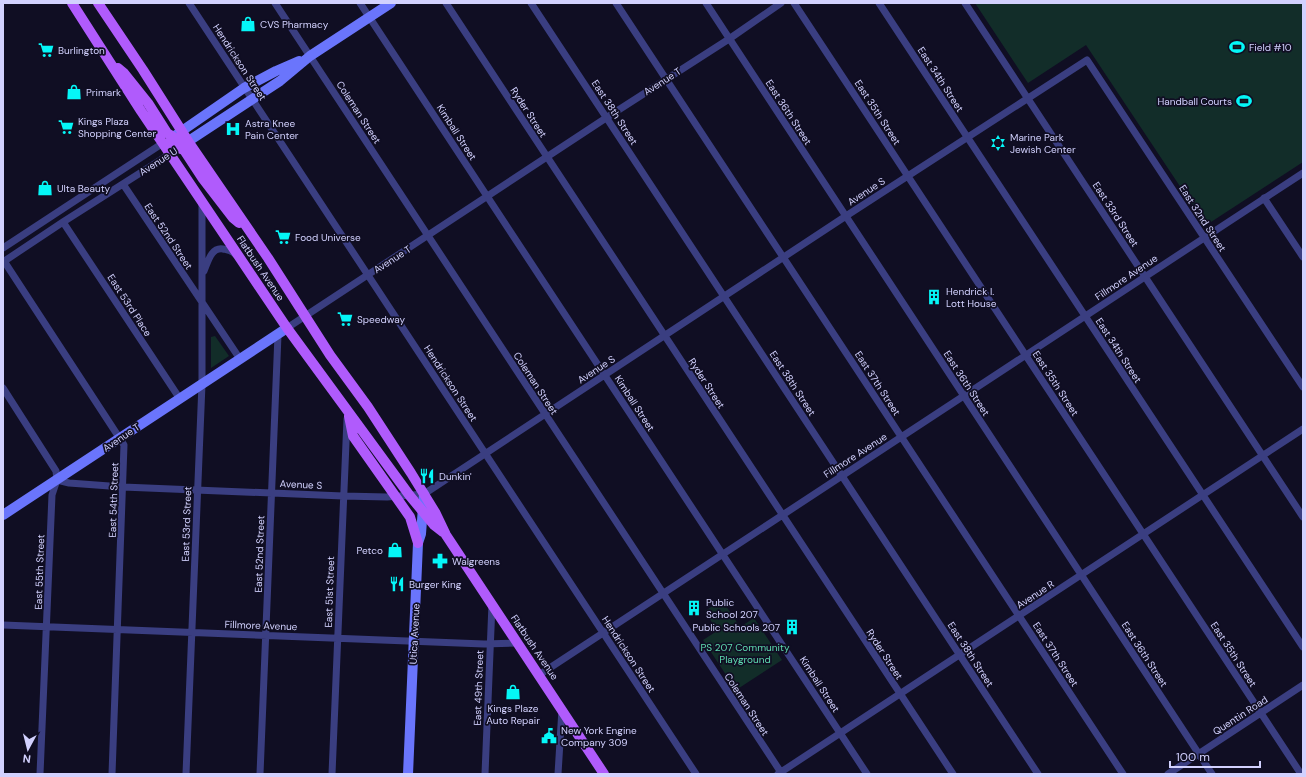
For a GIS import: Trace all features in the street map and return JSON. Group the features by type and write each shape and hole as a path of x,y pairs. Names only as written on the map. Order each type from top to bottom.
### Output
{"main road":[{"name":"Flatbush Avenue","path":"72,3 202,203 287,328 422,512 446,535"},
{"name":"Flatbush Avenue","path":"98,3 305,317 368,408 424,494 446,535 562,708 604,774"},
{"name":"Avenue U","path":"170,154 280,80 310,56 390,3"},
{"name":"Avenue U","path":"163,143 244,88 277,70 310,56"},
{"path":"108,60 124,73 148,103 167,132 172,137 188,141"},
{"path":"163,143 184,150 203,179 233,218 250,232"},
{"name":"Avenue T","path":"3,515 287,328"},
{"path":"347,411 353,436 410,517 418,543"},
{"name":"Utica Avenue","path":"408,774 418,543 421,534 424,494"}],"street":[{"name":"Hendrickson Street","path":"189,3 696,774"},
{"name":"Coleman Street","path":"275,3 780,773"},
{"name":"Kimball Street","path":"360,3 867,774"},
{"name":"Ryder Street","path":"446,3 953,774"},
{"name":"East 38th Street","path":"531,3 1038,774"},
{"name":"East 37th Street","path":"616,3 1123,774"},
{"name":"East 36th Street","path":"706,3 1212,774"},
{"name":"Avenue T","path":"287,328 781,3"},
{"name":"East 35th Street","path":"794,3 1301,774"},
{"name":"East 34th Street","path":"879,3 1303,647"},
{"name":"East 33rd Street","path":"965,3 1303,517"},
{"name":"Avenue S","path":"57,480 68,483 123,487 343,496 396,497 424,494 846,216 1087,60"},
{"name":"East 32nd Street","path":"1087,60 1303,387"},
{"name":"Avenue U","path":"3,248 163,143"},
{"name":"Avenue U","path":"4,262 63,222 170,154"},
{"name":"Fillmore Avenue","path":"539,675 1303,173"},
{"name":"East 52nd Street","path":"122,184 240,359"},
{"path":"1264,198 1303,257"},
{"name":"East 53rd Street","path":"186,774 202,384 202,203"},
{"name":"East 53rd Place","path":"63,222 180,399"},
{"name":"East 53rd Street","path":"203,275 213,251 220,248 231,250 240,259"},
{"name":"East 54th Street","path":"4,262 124,445 112,774"},
{"name":"East 52nd Street","path":"260,774 278,335"},
{"path":"3,388 56,470 57,480"},
{"name":"East 51st Street","path":"332,774 347,411"},
{"name":"Avenue R","path":"780,773 1303,429"},
{"name":"East 55th Street","path":"40,774 52,495 57,480"},
{"name":"East 49th Street","path":"485,774 492,604"},
{"name":"Fillmore Avenue","path":"3,625 490,645 518,643"},
{"name":"Quentin Road","path":"1168,774 1303,685"},
{"path":"558,774 562,708"}],"green space":[{"path":"975,3 1303,3 1303,162 1211,222 1205,224 1086,45 1028,83"},
{"path":"215,336 229,356 211,368 211,337"},
{"name":"PS 207 Community Playground","path":"722,600 740,627 754,618 782,660 736,690 703,640 717,631 705,611"}],"place":[{"name":"CVS Pharmacy","path":"248,24"},
{"name":"Field #10","path":"1237,47"},
{"name":"Burlington","path":"46,50"},
{"name":"Primark","path":"74,92"},
{"name":"Handball Courts","path":"1244,101"},
{"name":"Kings Plaza Shopping Center","path":"66,127"},
{"name":"Astra Knee Pain Center","path":"233,129"},
{"name":"Marine Park Jewish Center","path":"998,143"},
{"name":"Ulta Beauty","path":"45,188"},
{"name":"Food Universe","path":"283,237"},
{"name":"Hendrick I. Lott House","path":"934,297"},
{"name":"Speedway","path":"345,319"},
{"name":"Dunkin'","path":"427,476"},
{"name":"Petco","path":"395,550"},
{"name":"Walgreens","path":"440,561"},
{"name":"Burger King","path":"397,584"},
{"name":"Public School 207","path":"694,608"},
{"name":"Public Schools 207","path":"792,627"},
{"name":"Kings Plaze Auto Repair","path":"513,692"},
{"name":"New York Engine Company 309","path":"549,736"}]}
